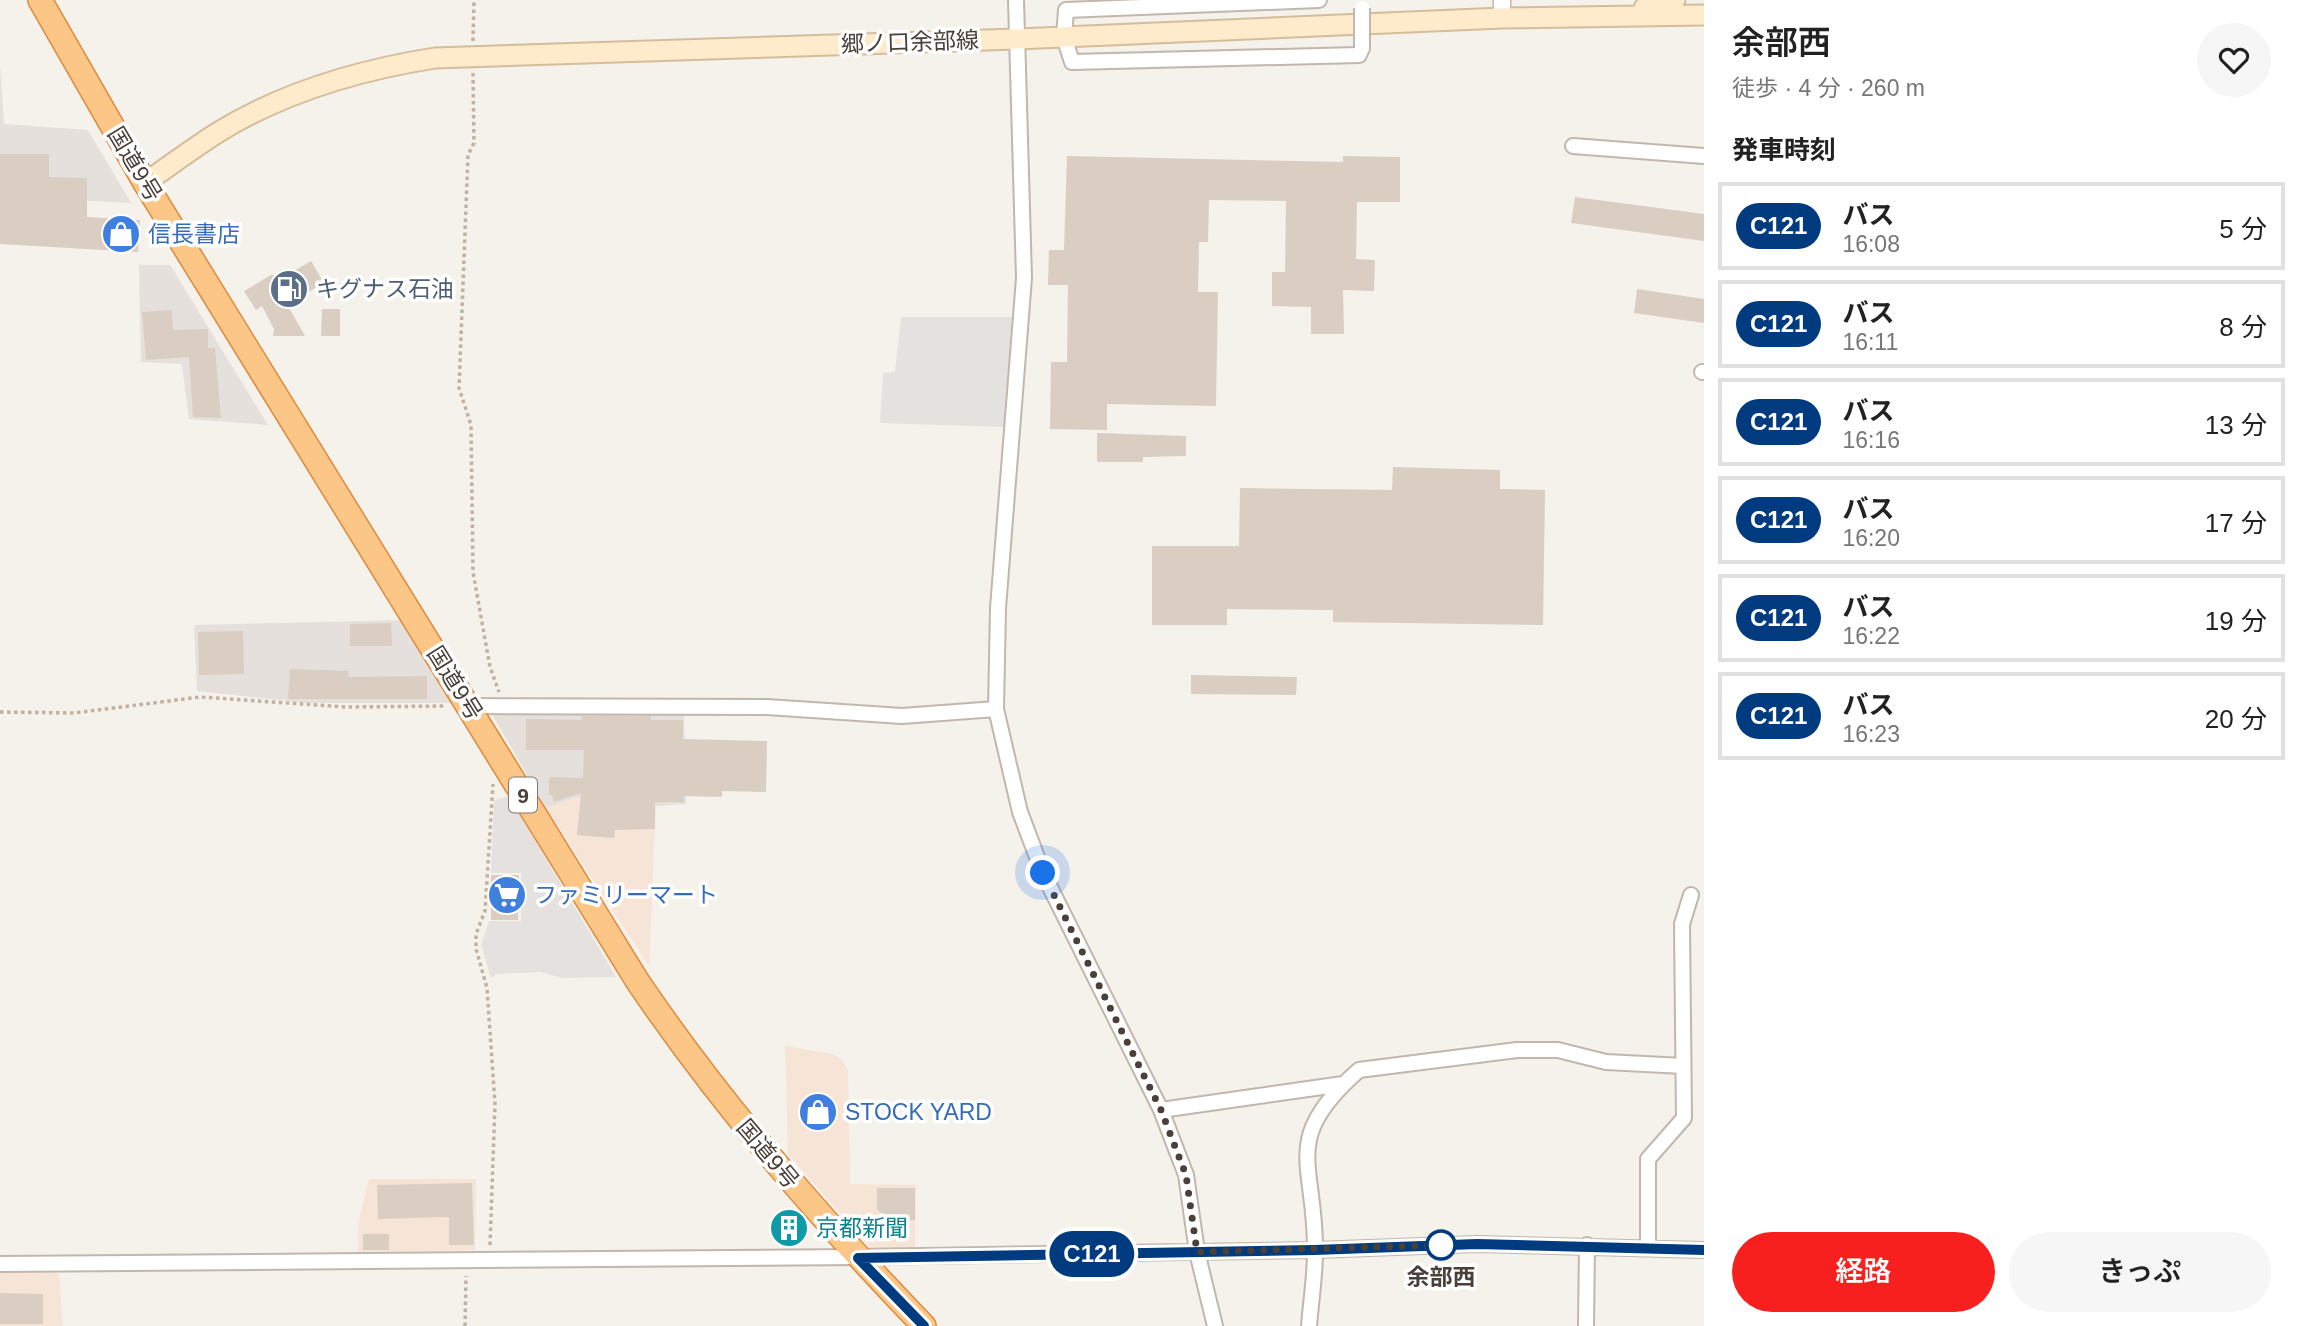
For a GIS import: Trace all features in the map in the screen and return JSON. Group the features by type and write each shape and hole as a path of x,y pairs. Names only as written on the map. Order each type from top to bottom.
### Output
{"highway":[{"name":"国道9号","path":"40,0 145,183 638,982 692,1062 858,1258 924,1326"}],"main road":[{"name":"郷ノ口余部線","path":"145,183 218,132 278,101 390,65 473,55 1065,37 1502,9 1602,11 1679,8 1704,15"},
{"path":"1679,8 1704,27"}],"street":[{"path":"1016,0 1024,278 998,608 996,709 1020,812 1043,873 1161,1110 1186,1175 1197,1252 1215,1326"},
{"path":"1319,0 1066,10 1065,37 1072,61 1359,55 1362,48 1360,4"},
{"path":"1573,146 1704,156"},
{"path":"469,706 502,704 767,707 902,716 996,709"},
{"path":"1648,1248 1648,1159 1684,1118 1682,924 1691,895"},
{"path":"1308,1326 1315,1250 1305,1147 1311,1126 1343,1084 1359,1070 1517,1050 1558,1050 1606,1062 1683,1066"},
{"path":"1161,1110 1343,1084"},
{"path":"0,1264 490,1258 858,1258 1315,1250 1477,1244 1704,1250"},
{"path":"1586,1326 1587,1245"}],"path":[{"path":"474,0 474,143 468,155 459,388 471,425 473,572 490,667 502,704"},
{"path":"0,712 74,713 200,697 334,707 469,706"},
{"path":"490,1258 495,1104 487,988 476,949 476,934 485,911 494,768 499,755"},
{"path":"466,1259 466,1326"}],"shaded area":[{"path":"0,65 4,124 88,130 131,203 0,196"},
{"path":"139,265 170,265 268,425 189,419 182,364 141,362"},
{"path":"901,317 1012,317 1004,427 880,423 883,373 895,372"},
{"path":"405,620 454,703 306,703 197,691 194,625"},
{"path":"500,711 684,712 686,804 656,806 576,797 546,808 493,716"},
{"path":"509,796 616,977 562,978 540,972 496,974 491,978 481,945 489,921 521,921 521,873 491,873 494,800"},
{"path":"576,797 656,806 649,966 546,808"},
{"name":"STOCK YARD","path":"785,1046 833,1054 842,1060 848,1071 850,1184 916,1185 915,1254 876,1254 788,1154"},
{"path":"369,1179 476,1179 475,1250 358,1252 359,1219"},
{"path":"0,1272 59,1273 63,1326 0,1326"}],"building":[{"path":"0,154 49,154 49,177 87,178 87,217 140,220 138,252 0,244"},
{"path":"1067,156 1343,162 1343,156 1400,157 1400,202 1357,202 1356,259 1375,260 1374,291 1343,290 1344,334 1311,334 1311,307 1272,306 1272,272 1285,272 1286,201 1209,200 1208,242 1199,242 1198,292 1218,292 1216,406 1107,404 1107,430 1050,429 1051,362 1067,362 1068,285 1048,285 1049,250 1064,250"},
{"path":"1575,197 1704,214 1704,241 1571,223"},
{"path":"311,261 324,283 281,308 289,308 305,336 273,336 274,329 262,306 256,310 244,291 271,275 289,274"},
{"path":"1637,289 1704,299 1704,323 1634,313"},
{"path":"322,309 340,309 340,336 321,336"},
{"path":"172,310 173,330 208,329 208,348 215,348 221,418 193,417 189,357 146,360 142,312"},
{"path":"1097,433 1186,436 1186,456 1143,457 1143,462 1097,462"},
{"path":"1393,467 1500,470 1500,489 1545,490 1543,625 1333,622 1333,610 1227,609 1227,625 1152,625 1152,546 1239,546 1240,488 1392,490"},
{"path":"391,623 392,646 350,646 350,624"},
{"path":"243,631 244,674 199,675 198,632"},
{"path":"290,669 349,671 348,677 427,676 427,699 288,699"},
{"path":"1191,675 1297,677 1296,695 1191,694"},
{"path":"582,716 651,716 651,720 683,720 683,739 767,741 766,792 722,791 722,797 684,796 684,802 655,802 655,829 615,830 614,838 577,835 581,793 554,802 552,795 549,795 549,777 583,778 584,750 526,750 526,719 582,720"},
{"path":"491,875 519,875 518,920 491,920"},
{"path":"472,1183 474,1245 449,1245 449,1217 378,1219 377,1185"},
{"path":"877,1188 915,1188 915,1220 887,1220 877,1209"},
{"name":"京都新聞","path":"797,1217 798,1238 781,1238 780,1218"},
{"path":"363,1234 389,1234 389,1250 363,1250"},
{"path":"0,1293 43,1294 43,1324 0,1324"}],"bus line":[{"name":"C121","path":"924,1326 858,1258 1315,1250 1477,1244 1704,1250"}],"place":[{"name":"信長書店","path":"121,234"},
{"name":"キグナス石油","path":"289,289"},
{"name":"ファミリーマート","path":"507,895"},
{"name":"STOCK YARD","path":"818,1112"},
{"name":"京都新聞","path":"789,1228"},
{"name":"余部西","path":"1441,1245"}],"route":[{"path":"1043,873 1161,1110 1186,1175 1197,1252 1450,1245 1441,1245"}]}
